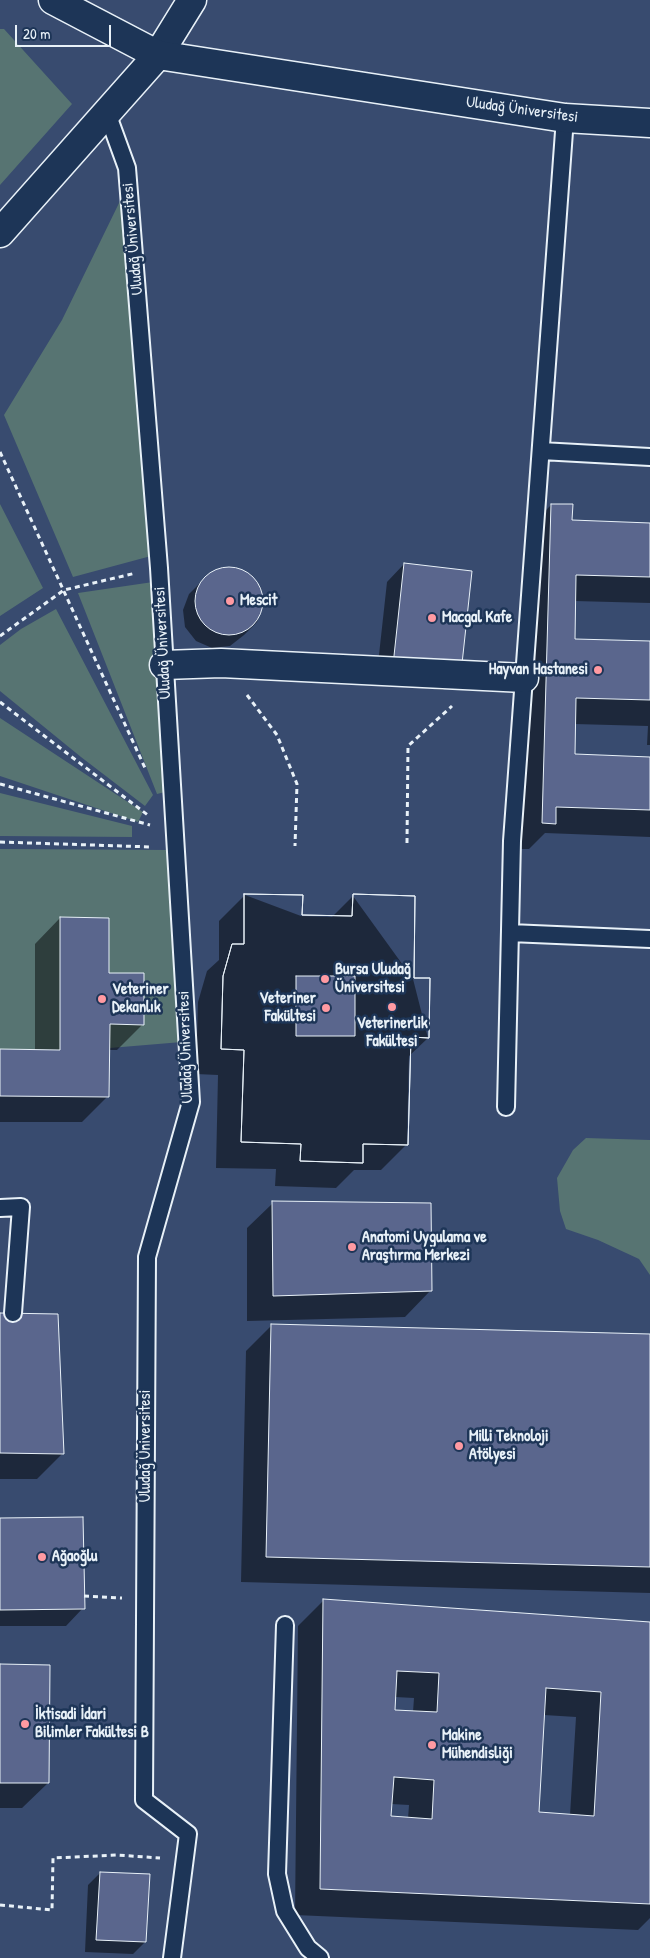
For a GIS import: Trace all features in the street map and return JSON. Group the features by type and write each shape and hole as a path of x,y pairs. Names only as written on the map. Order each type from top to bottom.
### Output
{"street":[{"name":"Uludağ Üniversitesi","path":"53,0 158,55 565,118 650,123"},
{"path":"0,233 158,55 192,0"},
{"path":"164,664 221,663 524,678"}],"lane":[{"name":"Uludağ Üniversitesi","path":"107,113 127,168 159,568 191,1102 147,1257 144,1800 188,1834 172,1958"},
{"path":"506,1107 512,841 565,118"},
{"path":"540,452 650,457"},
{"path":"510,933 650,939"},
{"path":"0,1208 21,1207 13,1313"},
{"path":"284,1625 277,1874 285,1911 308,1948 320,1958"}],"path":[{"path":"0,452 149,776"},
{"path":"0,636 64,590 159,568"},
{"path":"221,663 276,735 297,784 295,846"},
{"path":"407,843 408,746 484,676"},
{"path":"0,702 150,818"},
{"path":"0,784 156,827"},
{"path":"0,842 175,848"},
{"path":"84,1596 145,1599"},
{"path":"0,1905 52,1910 53,1858 117,1855 185,1861"}],"shaded area":[{"name":"Bursa Uludağ Üniversitesi","path":"0,0 650,0 650,1958 0,1958"}],"green space":[{"path":"0,29 4,29 72,104 0,185"},
{"path":"121,199 151,556 73,577 4,415 62,320"},
{"path":"0,504 43,588 0,616"},
{"path":"153,582 169,791 157,794 78,593"},
{"path":"56,609 153,795 145,806 0,691 0,645 21,629"},
{"path":"0,718 143,812 138,822 0,776"},
{"path":"0,793 132,826 132,837 0,836"},
{"path":"0,849 171,850 182,1042 110,1048 110,1024 144,1024 144,974 109,973 109,918 60,917 60,1050 0,1049"},
{"path":"586,1138 650,1140 650,1275 639,1259 598,1240 566,1229 560,1211 557,1178 573,1150"}],"building":[{"name":"Hayvan Hastanesi","path":"551,504 573,504 572,520 650,523 650,577 576,575 575,639 650,641 650,700 576,698 575,754 650,757 650,810 556,807 556,824 542,823"},
{"name":"Macgal Kafe","path":"404,563 472,571 461,673 393,665"},
{"name":"Mescit","path":"222,567 236,567 248,572 258,582 263,594 263,608 258,620 248,630 236,635 222,635 210,630 200,620 195,608 195,594 200,582 210,572"},
{"name":"Veterinerlik Fakültesi","path":"244,894 303,895 302,915 352,916 353,894 415,896 414,978 430,978 429,1038 411,1037 408,1145 363,1144 363,1163 300,1161 301,1144 241,1142 244,1050 221,1049 223,976 232,944 244,944","holes":["296,976 355,976 355,1036 296,1036"]},
{"name":"Veterinerlik Fakültesi","path":"244,894 303,895 302,915 352,916 353,894 415,896 414,978 430,978 429,1038 411,1037 408,1145 363,1144 363,1163 300,1161 301,1144 241,1142 244,1050 221,1049 223,976 232,944 244,944"},
{"name":"Veteriner Dekanlık","path":"60,917 109,918 109,973 144,973 144,1025 110,1024 109,1097 0,1096 0,1049 60,1050"},
{"name":"Anatomi Uygulama ve Araştırma Merkezi","path":"272,1201 431,1203 432,1291 273,1296"},
{"path":"0,1313 58,1314 64,1454 0,1453"},
{"name":"Milli Teknoloji Atölyesi","path":"271,1324 650,1334 650,1567 266,1557"},
{"name":"Ağaoğlu","path":"83,1517 85,1609 0,1610 0,1518"},
{"name":"Makine Mühendisliği","path":"323,1599 650,1622 650,1904 320,1889","holes":["397,1671 439,1673 437,1712 395,1710","546,1688 601,1692 594,1816 539,1812","394,1777 434,1780 432,1819 391,1816"]},
{"name":"İktisadi İdari Bilimler Fakültesi B","path":"0,1664 50,1665 49,1783 0,1783"},
{"path":"100,1872 150,1874 146,1942 96,1940"}],"place":[{"name":"Mescit","path":"230,601"},
{"name":"Macgal Kafe","path":"432,618"},
{"name":"Hayvan Hastanesi","path":"598,670"},
{"name":"Bursa Uludağ Üniversitesi","path":"325,979"},
{"name":"Veteriner Dekanlık","path":"102,999"},
{"name":"Veterinerlik Fakültesi","path":"392,1007"},
{"name":"Veteriner Fakültesi","path":"326,1008"},
{"name":"Anatomi Uygulama ve Araştırma Merkezi","path":"352,1247"},
{"name":"Milli Teknoloji Atölyesi","path":"459,1446"},
{"name":"Ağaoğlu","path":"42,1557"},
{"name":"İktisadi İdari Bilimler Fakültesi B","path":"25,1724"},
{"name":"Makine Mühendisliği","path":"432,1745"}]}
